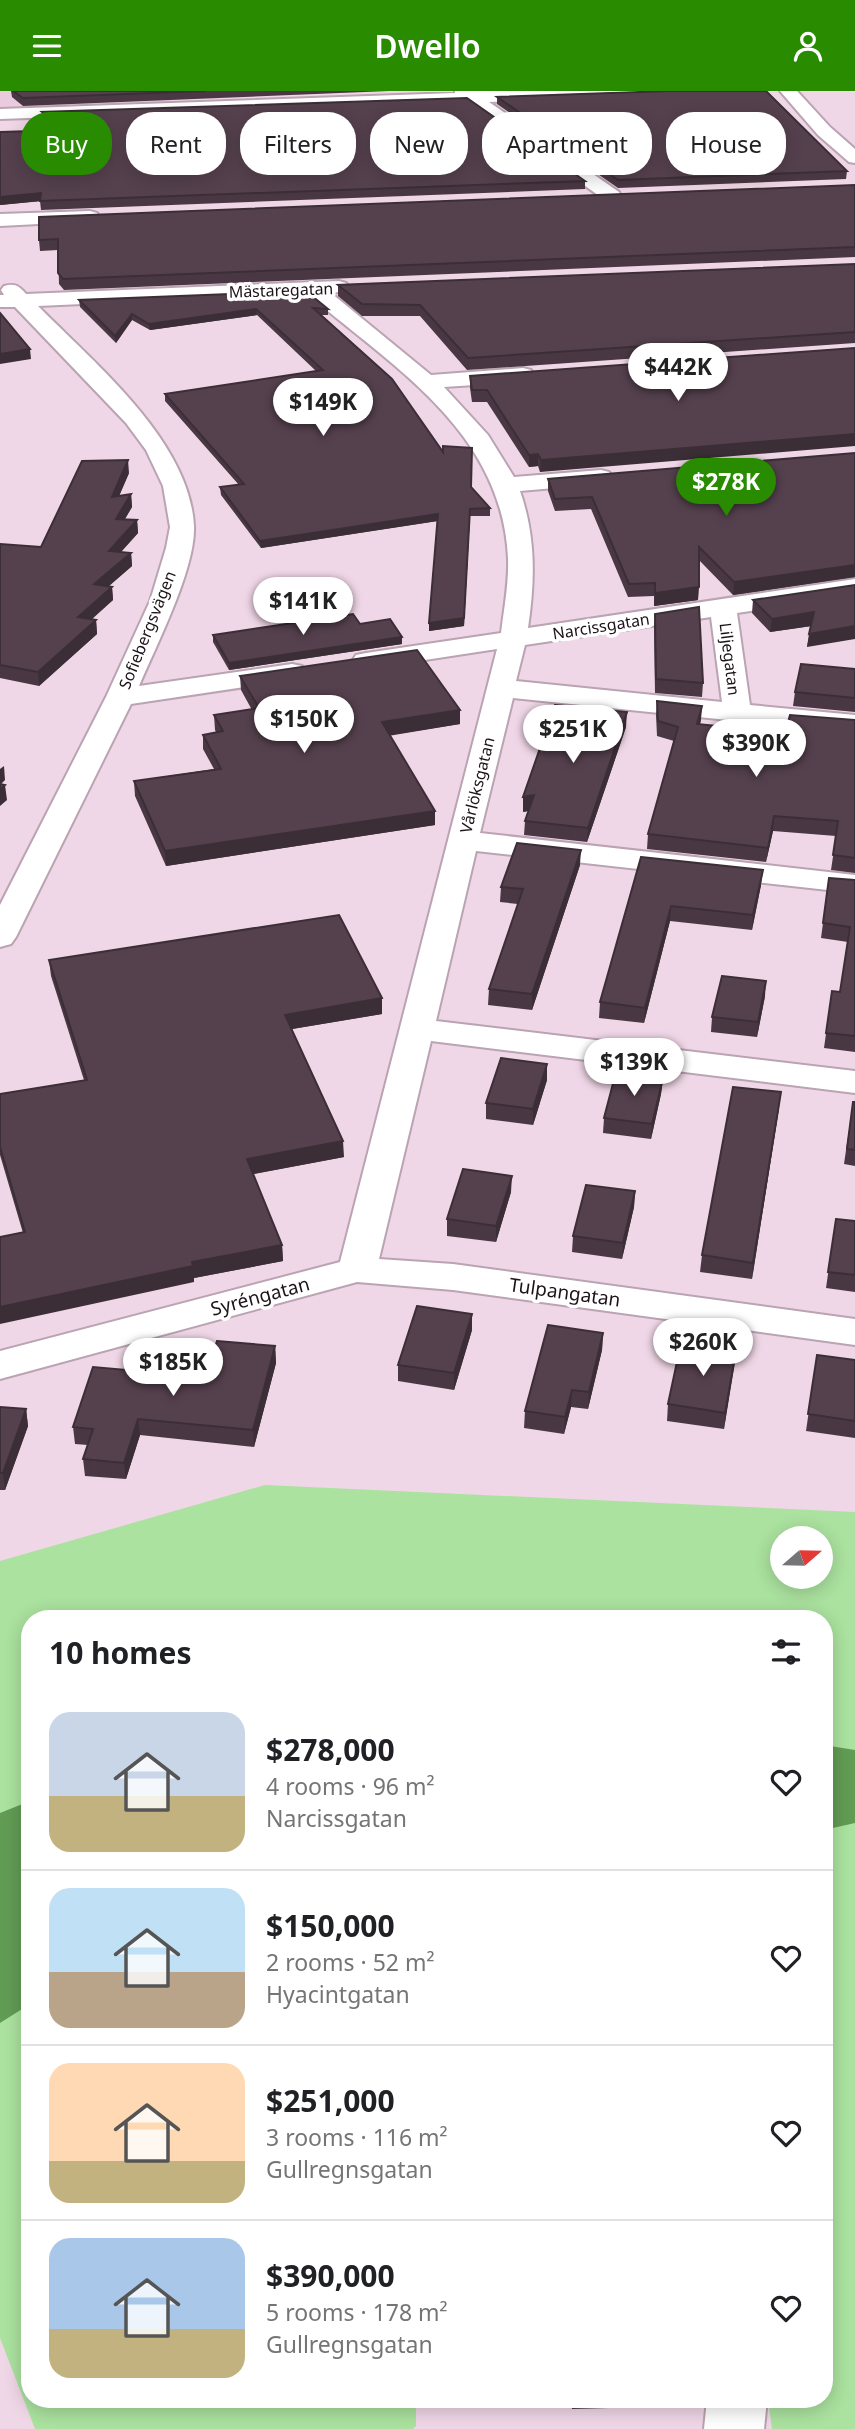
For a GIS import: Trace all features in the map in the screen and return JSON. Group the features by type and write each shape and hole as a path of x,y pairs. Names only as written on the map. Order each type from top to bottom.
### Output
{"street":[{"path":"254,91 270,104"},
{"path":"0,114 466,94 667,91"},
{"path":"788,91 824,131 855,158"},
{"path":"466,94 619,196 585,197"},
{"path":"0,220 104,216"},
{"name":"Sofiebergsvägen","path":"0,278 11,301 134,418 157,450 175,486 182,527 179,548 163,601 120,697 0,937"},
{"name":"Mästaregatan","path":"11,301 354,287"},
{"name":"Vårlöksgatan","path":"313,289 424,382 483,445 506,485 521,549 519,602 513,639 357,1270"},
{"path":"424,382 549,373"},
{"path":"506,485 627,474"},
{"name":"Narcissgatan","path":"120,697 855,587"},
{"name":"Liljegatan","path":"723,607 737,711"},
{"path":"501,688 855,724"},
{"path":"464,841 855,884"},
{"path":"415,1028 855,1082"},
{"name":"Tulpangatan","path":"357,1270 453,1277 855,1332"},
{"name":"Syréngatan","path":"0,1365 357,1270"},
{"path":"734,2429 736,2408"}],"shaded area":[{"path":"0,91 160,91 177,106 0,112"},
{"path":"265,1485 855,1512 855,2429 772,2429 769,2408 833,2408 833,1610 21,1610 21,2393 0,2338 0,1561"},
{"path":"833,1746 855,1750 855,1823 833,1828"},
{"path":"21,1805 21,2010 0,2023 0,1813"},
{"path":"27,2408 416,2408 416,2426 413,2429 35,2429"}],"building":[{"path":"13,91 205,91 23,98"},
{"path":"668,91 766,91 847,171 786,173 786,112 666,112 666,175 745,175 618,180 611,175 652,175 652,112 519,112 497,97"},
{"path":"467,98 487,112 482,112 482,175 576,175 585,181 40,201 41,193 0,197 0,132 21,131 21,175 112,175 112,112 42,112"},
{"path":"855,185 855,247 63,279 58,273 58,239 39,240 39,217"},
{"path":"855,264 855,332 468,358 420,305 362,304 338,285"},
{"path":"306,291 328,309 313,308 392,379 443,452 443,446 472,448 471,487 490,508 470,509 464,618 429,623 438,514 260,541 220,487 244,484 165,394 323,370 256,309 149,324 132,314 115,336 79,300"},
{"path":"0,313 30,349 0,354"},
{"path":"855,348 855,434 541,460 538,454 529,455 487,390 472,390 470,376"},
{"path":"855,453 855,565 734,582 699,547 699,587 655,593 655,583 629,584 592,497 555,499 548,479"},
{"path":"128,460 112,497 131,494 116,519 137,520 109,551 131,553 94,584 112,587 78,617 96,620 38,672 0,665 0,544 41,547 82,461"},
{"path":"855,585 855,626 809,634 814,612 772,619 753,600"},
{"path":"699,607 703,683 656,679 655,614"},
{"path":"353,614 360,624 390,619 402,637 229,663 213,635"},
{"path":"417,650 460,710 382,722 435,811 165,851 134,781 221,769 203,735 223,731 214,715 259,708 240,676"},
{"path":"801,664 855,669 855,698 795,692"},
{"path":"657,701 702,706 697,724 785,733 790,715 855,720 855,858 833,855 838,821 774,816 768,848 648,834 678,727 658,721"},
{"path":"555,705 627,712 588,828 525,821 534,795 523,797"},
{"path":"517,843 581,850 532,994 489,989 523,889 501,887"},
{"path":"641,857 763,870 753,915 671,906 645,1008 600,1002"},
{"path":"829,878 855,880 855,1036 826,1033 832,991 840,992 850,927 823,923"},
{"path":"339,915 382,998 285,1015 343,1141 247,1159 282,1245 192,1262 193,1266 0,1307 0,1237 25,1232 0,1147 0,1094 87,1080 49,960"},
{"path":"722,976 766,981 758,1022 712,1017"},
{"path":"501,1058 547,1064 533,1109 486,1103"},
{"path":"616,1072 663,1078 652,1124 604,1118"},
{"path":"733,1087 781,1092 753,1263 702,1255"},
{"path":"855,1102 855,1150 847,1149"},
{"path":"463,1169 512,1176 496,1226 447,1219"},
{"path":"586,1185 635,1191 623,1243 573,1236"},
{"path":"836,1219 855,1221 855,1275 828,1272"},
{"path":"417,1306 472,1314 454,1373 398,1365"},
{"path":"548,1325 603,1333 589,1392 572,1390 565,1417 525,1411"},
{"path":"217,1341 275,1346 253,1430 138,1419 124,1463 83,1459 93,1429 73,1427 93,1367 206,1377"},
{"path":"681,1343 736,1351 725,1413 668,1404"},
{"path":"817,1355 855,1360 855,1421 808,1414"},
{"path":"0,1407 26,1409 3,1473 0,1473"}]}
